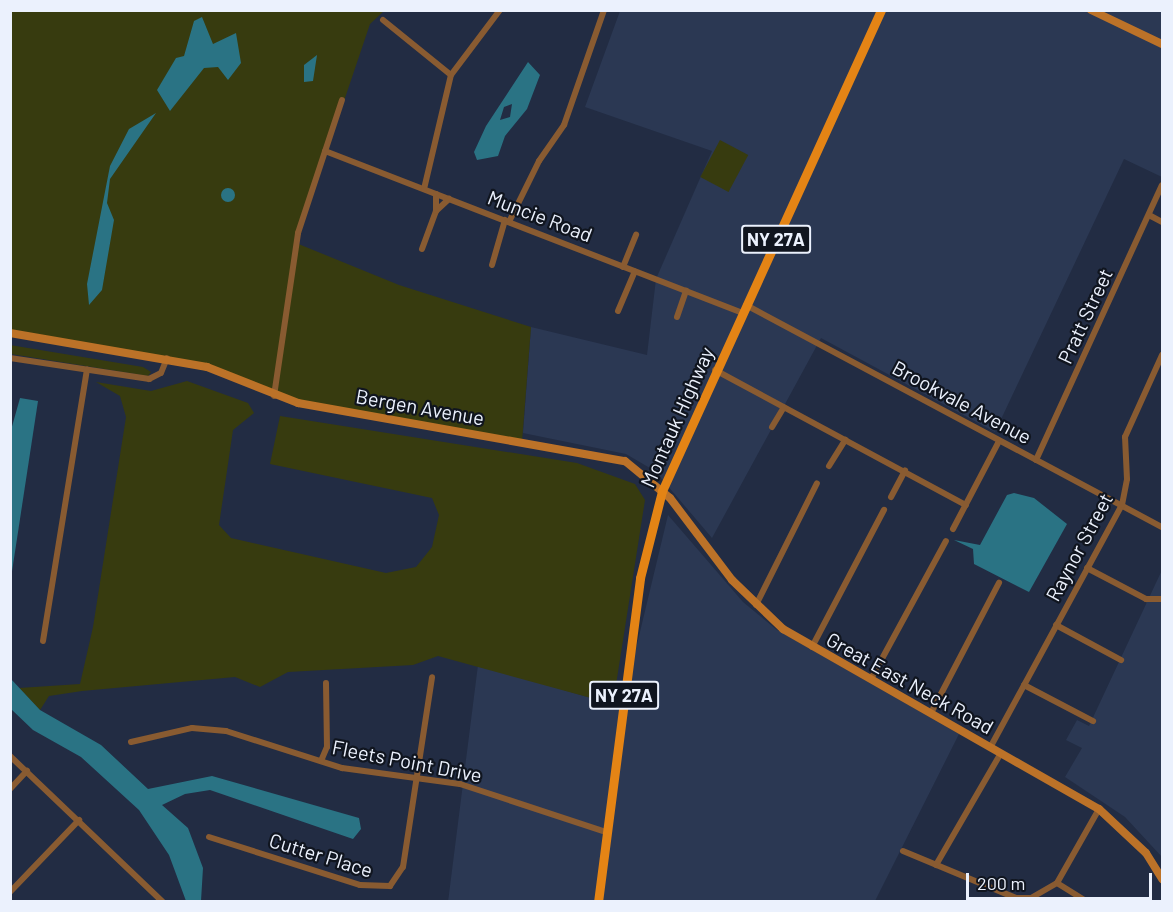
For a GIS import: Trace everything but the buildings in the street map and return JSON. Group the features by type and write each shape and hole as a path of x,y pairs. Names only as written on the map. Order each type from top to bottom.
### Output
{"main road":[{"name":"Montauk Highway","path":"597,902 640,578 662,490 881,10"},
{"path":"1091,10 1162,44"},
{"name":"Bergen Avenue","path":"10,333 167,358 207,367 273,396 608,455 638,468 662,490"},
{"name":"Great East Neck Road","path":"662,490 756,605 812,648 871,679 1099,809 1146,853 1162,879"}],"street":[{"path":"424,189 452,75 500,10"},
{"path":"492,265 507,221 564,125 604,10"},
{"path":"383,20 452,75"},
{"path":"273,396 298,233 342,100"},
{"name":"Muncie Road","path":"325,151 686,291 744,309"},
{"name":"Pratt Street","path":"1036,460 1162,185"},
{"path":"422,249 436,211 436,194"},
{"path":"436,211 449,199"},
{"path":"1149,215 1162,222"},
{"path":"623,267 636,235"},
{"path":"618,311 635,271"},
{"path":"677,317 686,291"},
{"name":"Brookvale Avenue","path":"744,309 1162,527"},
{"name":"Raynor Street","path":"990,746 1122,505 1127,479 1125,437 1162,355"},
{"path":"10,358 156,378 167,358"},
{"path":"43,641 87,370"},
{"path":"715,370 966,505"},
{"path":"772,427 784,407"},
{"path":"829,466 845,440"},
{"path":"953,529 999,441"},
{"path":"891,497 905,471"},
{"path":"756,605 818,483"},
{"path":"812,648 884,510"},
{"path":"871,679 946,541"},
{"path":"1087,568 1146,599 1162,598"},
{"path":"931,713 999,582"},
{"path":"1056,625 1121,660"},
{"name":"Cutter Place","path":"209,837 360,885 390,886 403,867 432,677"},
{"path":"321,761 327,747 326,683"},
{"path":"1024,685 1092,722"},
{"name":"Fleets Point Drive","path":"131,742 209,728 321,761 460,784 606,832"},
{"path":"936,865 1001,753"},
{"path":"10,756 163,902"},
{"path":"10,789 27,771"},
{"path":"903,851 1016,898 1045,893 1057,882 1099,809"},
{"path":"10,892 78,820"},
{"path":"1057,882 1087,902"}],"shaded area":[{"path":"10,11 384,11 370,24 296,243 399,285 531,327 522,442 298,403 228,375 11,333"},
{"path":"620,11 1162,11 1162,177 1124,159 995,432 821,338 712,538 655,471 626,454 523,433 531,327 647,355 656,279 712,151 585,107"},
{"path":"202,17 213,44 236,33 241,63 228,80 218,67 204,68 170,111 157,90 176,58 184,56 194,21"},
{"path":"317,55 313,81 304,82 304,65"},
{"path":"528,62 540,75 527,109 505,136 498,156 477,160 474,152 486,126","holes":["512,104 510,117 500,120 504,107"]},
{"path":"156,113 110,179 107,203 114,220 102,290 89,305 87,284 110,166 129,129"},
{"path":"720,140 748,155 729,192 700,177"},
{"path":"225,188 231,188 235,195 231,202 225,202 221,198 221,192"},
{"path":"10,345 143,367 151,372 148,376 11,354"},
{"path":"187,381 248,403 254,413 233,430 219,525 231,538 386,573 416,567 432,547 439,515 432,498 270,464 280,416 577,463 635,484 645,500 613,704 438,656 413,665 288,672 260,687 235,677 82,691 49,696 40,710 19,688 80,684 93,627 126,417 120,396 96,382 151,391"},
{"path":"20,398 38,401 11,578 11,430"},
{"path":"1014,493 1034,498 1067,524 1029,592 974,564 973,549 954,540 980,545 1007,495"},
{"path":"668,515 743,602 777,630 959,734 875,901 448,902 478,665 622,707"},
{"path":"1162,570 1162,857 1125,817 1065,777 1082,748 1066,740 1077,720 1089,726"},
{"path":"11,679 40,710 101,745 148,789 212,776 359,818 361,829 353,839 210,790 185,794 162,805 188,828 203,868 201,901 186,901 169,855 139,810 81,757 33,730 11,709"}]}
